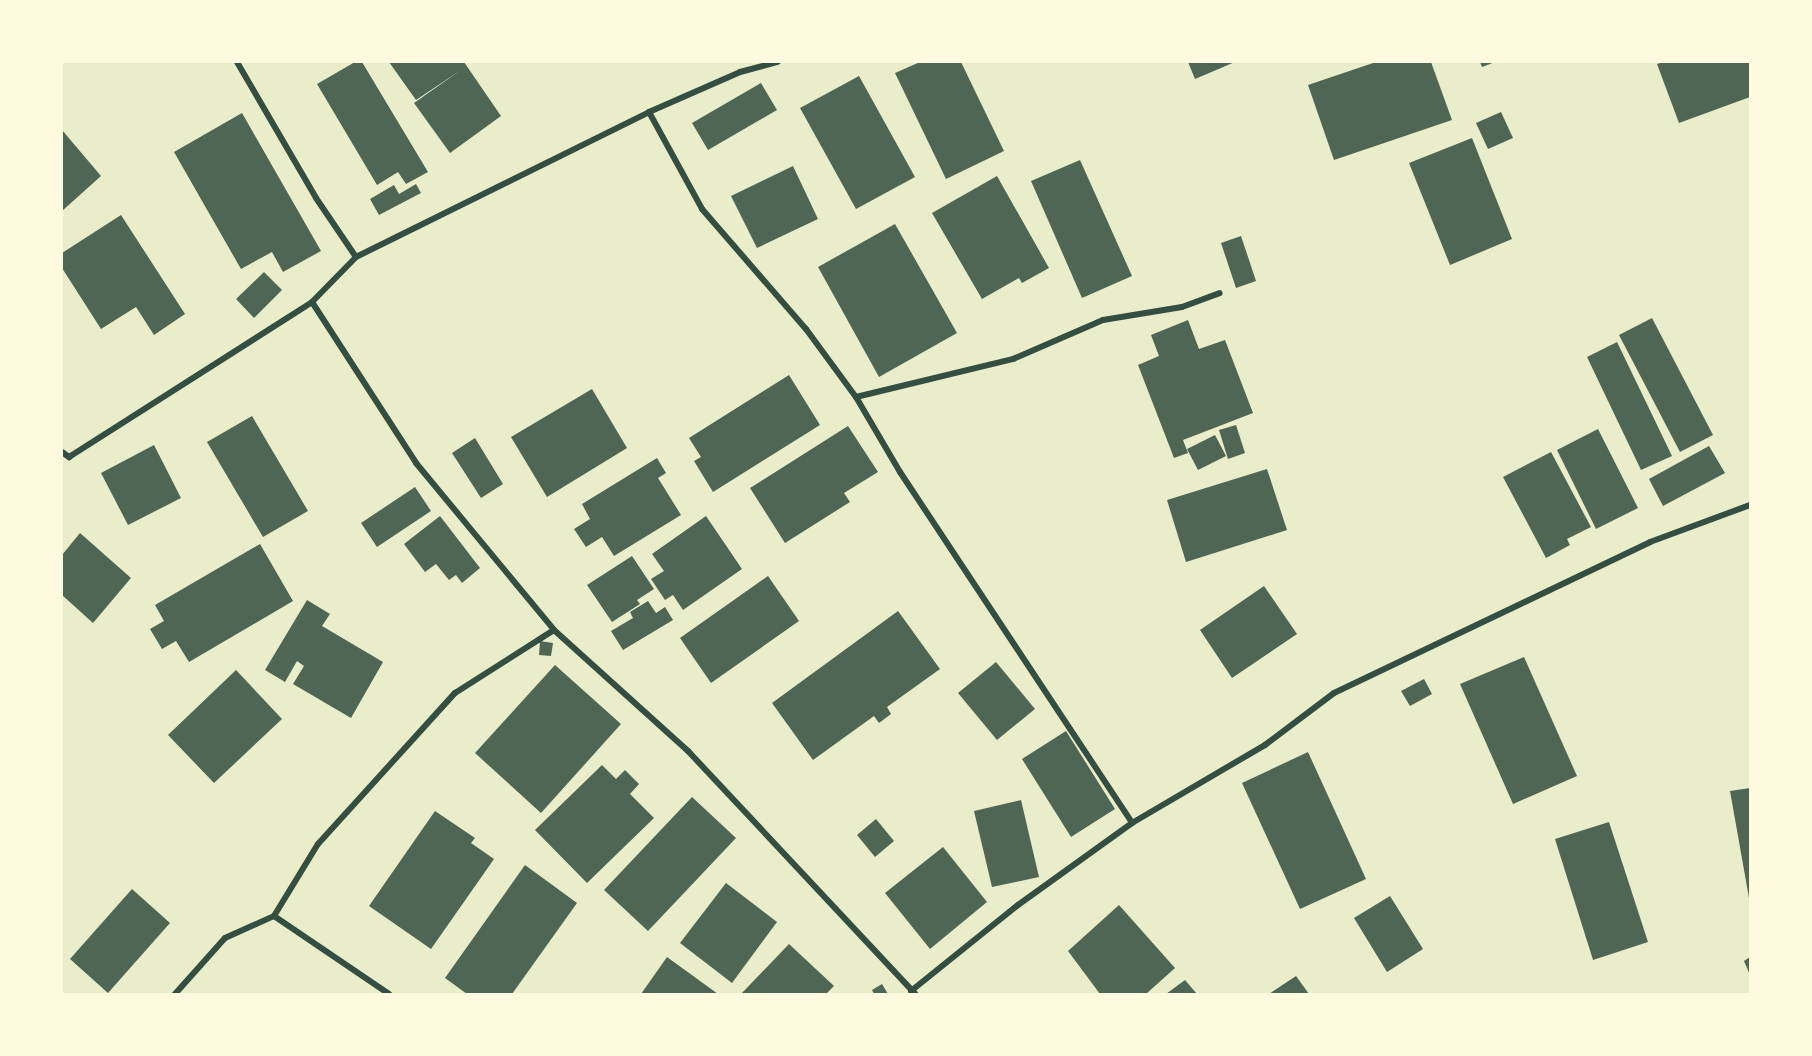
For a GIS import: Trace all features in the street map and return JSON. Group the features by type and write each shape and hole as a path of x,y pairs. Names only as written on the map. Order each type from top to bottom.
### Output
{"street":[{"path":"237,62 316,198 356,257"},
{"path":"62,462 312,302 356,257 650,112 740,72 778,62"},
{"path":"650,112 702,208 806,329 856,397 900,472 1132,823"},
{"path":"856,397 1013,359 1103,321 1182,307 1220,292"},
{"path":"312,302 416,463 554,630 688,751 913,993 1018,905 1132,823 1265,745 1334,693 1650,542 1750,505"},
{"path":"62,452 69,457"},
{"path":"175,994 225,938 274,916 318,843 455,693 554,630"},
{"path":"274,916 389,994"}],"building":[{"path":"355,62 362,62 428,172 406,184 398,172 377,185 317,84"},
{"path":"389,62 464,62 501,116 450,153 414,103 461,70 416,100"},
{"path":"920,62 961,62 1004,151 946,179 895,73"},
{"path":"1188,62 1235,62 1195,79"},
{"path":"1376,62 1431,62 1452,120 1334,160 1308,85"},
{"path":"1480,62 1495,62 1482,67"},
{"path":"1663,62 1750,62 1750,97 1679,123 1657,64"},
{"path":"859,76 915,177 856,209 800,108"},
{"path":"761,83 777,110 708,150 692,123"},
{"path":"1501,112 1513,138 1488,149 1476,123"},
{"path":"242,113 321,251 283,272 272,252 241,269 174,152"},
{"path":"62,130 101,176 62,211"},
{"path":"1472,138 1512,239 1450,265 1409,163"},
{"path":"1080,160 1132,276 1082,298 1031,181"},
{"path":"793,166 818,219 757,248 731,196"},
{"path":"997,176 1049,268 1022,283 1019,278 982,299 932,213"},
{"path":"416,184 421,193 379,215 370,199 394,185 399,194"},
{"path":"121,215 185,314 154,335 136,307 101,329 62,268 62,253"},
{"path":"895,224 957,333 879,377 818,267"},
{"path":"1241,236 1256,281 1236,288 1221,243"},
{"path":"264,272 282,290 254,318 236,299"},
{"path":"1652,318 1713,435 1680,452 1619,335"},
{"path":"1188,320 1199,349 1225,340 1253,413 1183,440 1188,453 1174,458 1138,365 1159,356 1151,335"},
{"path":"1617,342 1672,456 1641,470 1587,357"},
{"path":"789,375 820,425 713,492 694,461 701,457 689,438"},
{"path":"592,389 627,448 547,497 511,437"},
{"path":"252,416 308,511 263,537 207,442"},
{"path":"1236,425 1245,453 1228,459 1219,430"},
{"path":"848,426 878,472 844,493 850,502 785,543 750,488"},
{"path":"1598,429 1638,508 1596,529 1557,450"},
{"path":"1215,435 1226,456 1198,470 1187,449"},
{"path":"475,438 503,484 481,498 452,453"},
{"path":"154,445 181,498 128,525 101,473"},
{"path":"1709,446 1725,473 1663,506 1649,479"},
{"path":"1551,452 1591,527 1567,539 1570,545 1546,558 1503,477"},
{"path":"657,458 666,473 658,478 681,515 614,556 602,537 586,547 574,529 590,519 582,504"},
{"path":"1267,469 1287,530 1186,562 1167,500"},
{"path":"415,487 431,511 377,547 361,523"},
{"path":"440,516 480,568 462,583 456,575 449,580 436,564 425,572 404,544"},
{"path":"706,516 742,569 683,610 673,595 665,600 651,579 664,571 652,554"},
{"path":"80,533 131,578 93,623 62,595 62,555"},
{"path":"260,544 293,601 189,662 176,641 162,649 150,629 164,621 155,605"},
{"path":"632,556 654,589 637,600 640,604 612,622 587,585"},
{"path":"768,576 799,621 711,683 680,638"},
{"path":"1264,586 1297,634 1232,678 1200,630"},
{"path":"307,600 330,614 322,626 383,662 351,718 293,684 304,666 297,661 285,682 265,670"},
{"path":"648,601 656,613 665,607 673,620 623,650 611,631 633,618 630,612"},
{"path":"898,611 940,669 887,707 891,714 879,723 874,716 813,760 772,703"},
{"path":"540,641 553,643 551,656 539,655"},
{"path":"1524,657 1577,776 1513,804 1460,684"},
{"path":"996,662 1035,709 997,740 958,693"},
{"path":"555,665 621,724 541,813 475,753"},
{"path":"236,670 282,719 214,783 168,735"},
{"path":"1424,679 1432,694 1410,706 1401,691"},
{"path":"1066,731 1115,809 1071,837 1022,759"},
{"path":"1308,752 1366,879 1300,909 1242,783"},
{"path":"602,765 616,779 625,770 639,784 630,794 654,818 587,883 535,830"},
{"path":"1750,788 1750,898 1749,898 1730,791"},
{"path":"692,797 736,838 648,931 604,890"},
{"path":"1021,800 1039,877 992,887 974,811"},
{"path":"435,811 475,838 471,843 494,859 431,949 369,906"},
{"path":"876,819 894,841 875,857 857,835"},
{"path":"1609,822 1648,942 1593,960 1555,839"},
{"path":"943,847 987,902 930,949 885,893"},
{"path":"525,865 577,903 512,994 467,994 445,978"},
{"path":"726,883 777,922 732,983 680,943"},
{"path":"132,889 170,923 108,993 70,959"},
{"path":"1390,896 1423,949 1387,972 1354,918"},
{"path":"1119,905 1175,968 1146,994 1100,994 1068,951"},
{"path":"789,944 834,986 826,994 741,994"},
{"path":"667,957 718,994 641,994"},
{"path":"1750,957 1750,975 1744,961"},
{"path":"1296,976 1309,994 1269,994"},
{"path":"1185,980 1197,994 1166,994"},
{"path":"882,984 888,994 874,994 872,990"}]}
